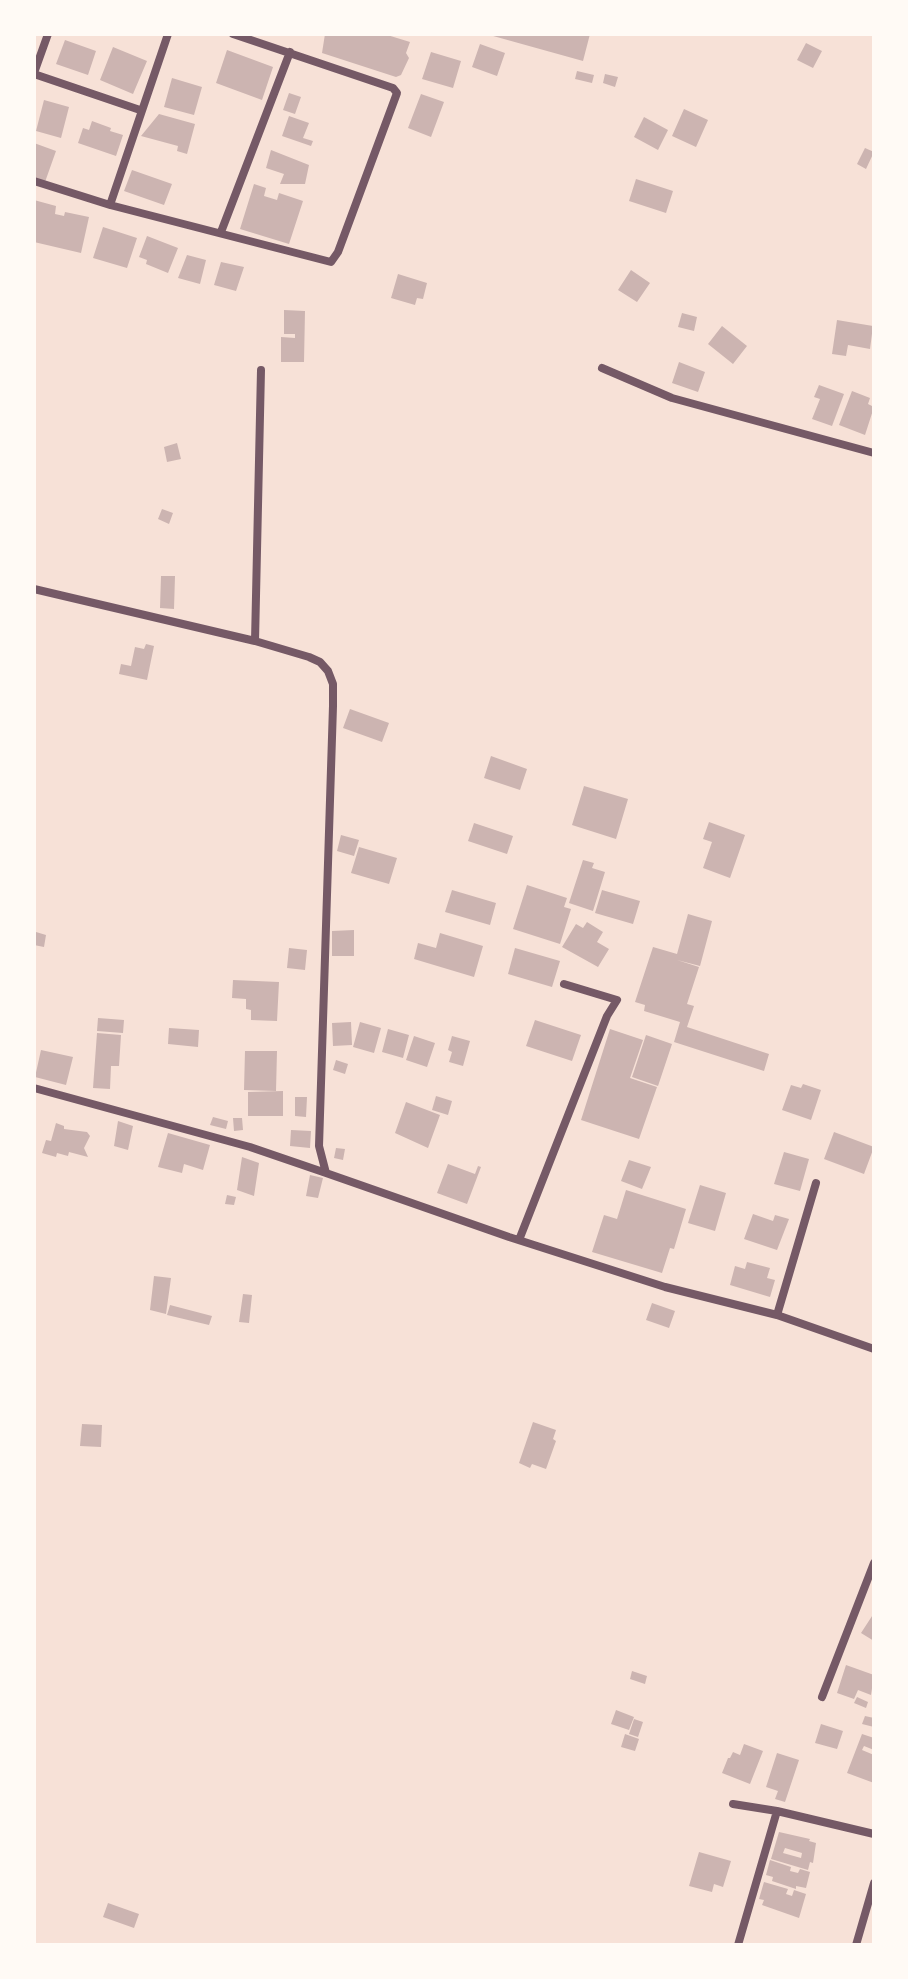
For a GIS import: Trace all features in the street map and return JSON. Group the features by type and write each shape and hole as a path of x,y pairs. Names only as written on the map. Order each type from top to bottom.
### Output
{"street":[{"path":"48,34 34,74 140,110"},
{"path":"110,205 168,34"},
{"path":"34,181 110,205 331,262 338,252 397,93 393,88 233,34"},
{"path":"221,232 290,52"},
{"path":"602,368 672,398 874,453"},
{"path":"255,641 261,370"},
{"path":"34,589 255,641 320,662 328,671 333,684 319,1146 326,1173"},
{"path":"519,1240 607,1016 617,1000 564,984"},
{"path":"34,1088 250,1147 519,1240 665,1287 777,1315 874,1349"},
{"path":"777,1315 816,1183"},
{"path":"822,1697 874,1563"},
{"path":"733,1804 874,1834"},
{"path":"738,1945 777,1811"},
{"path":"856,1945 874,1883"}],"building":[{"path":"325,34 384,34 410,42 406,53 409,58 401,75 396,77 322,53"},
{"path":"486,34 590,34 583,61"},
{"path":"65,40 96,51 88,75 56,64"},
{"path":"806,43 822,51 813,68 797,60"},
{"path":"480,44 505,53 497,76 472,67"},
{"path":"113,47 147,61 133,94 100,80"},
{"path":"227,50 273,67 262,100 216,83"},
{"path":"431,52 461,61 453,88 422,79"},
{"path":"577,71 594,75 592,83 575,79"},
{"path":"605,74 618,77 615,87 603,83"},
{"path":"172,78 202,87 194,115 164,107"},
{"path":"289,93 301,97 295,114 283,110"},
{"path":"421,94 444,102 431,137 408,128"},
{"path":"44,100 69,107 61,138 36,131"},
{"path":"684,109 708,120 696,147 672,136"},
{"path":"159,114 195,124 187,154 177,151 178,146 141,136"},
{"path":"289,116 309,123 303,138 313,141 311,146 282,136"},
{"path":"644,117 668,130 658,150 634,137"},
{"path":"92,121 123,135 116,156 78,143 83,128 89,130"},
{"path":"34,143 56,151 45,182 34,178"},
{"path":"865,148 874,152 866,169 857,164"},
{"path":"271,150 309,165 305,184 280,184 284,174 266,168"},
{"path":"132,170 172,184 164,205 124,191"},
{"path":"636,179 673,191 666,213 629,201"},
{"path":"254,184 266,188 264,196 277,200 279,193 303,201 289,244 240,229"},
{"path":"34,200 56,206 55,214 64,216 65,212 89,217 81,253 34,242"},
{"path":"103,227 137,238 127,268 93,258"},
{"path":"147,236 178,248 168,273 146,264 147,260 139,257"},
{"path":"187,255 206,260 200,284 178,278"},
{"path":"221,262 244,267 236,291 214,285"},
{"path":"631,270 650,283 637,302 618,290"},
{"path":"398,274 427,283 423,299 417,298 415,305 391,298"},
{"path":"284,310 305,311 304,362 281,362 281,337 295,338 295,334 284,334"},
{"path":"682,313 697,317 694,331 678,327"},
{"path":"837,320 873,326 870,349 848,345 846,356 832,354"},
{"path":"722,326 747,346 733,364 708,344"},
{"path":"679,362 705,372 698,392 672,383"},
{"path":"819,385 844,394 832,426 812,419 820,399 814,397"},
{"path":"852,391 870,398 868,404 874,407 865,435 839,425"},
{"path":"177,443 181,459 167,462 164,447"},
{"path":"162,509 173,513 169,524 158,519"},
{"path":"161,576 175,576 174,609 160,608"},
{"path":"146,644 154,646 147,680 119,674 121,664 131,666 135,647 144,649"},
{"path":"350,709 389,723 382,742 343,728"},
{"path":"491,756 527,769 520,790 484,778"},
{"path":"584,786 628,799 616,839 572,825"},
{"path":"709,822 745,835 730,878 703,868 712,842 703,839"},
{"path":"474,823 513,836 507,854 468,841"},
{"path":"341,835 359,840 354,856 337,851"},
{"path":"359,847 397,858 389,884 351,873"},
{"path":"583,860 594,863 592,868 605,872 593,911 569,903"},
{"path":"527,885 567,898 564,907 571,909 560,944 513,929"},
{"path":"452,890 496,903 490,925 445,912"},
{"path":"602,890 640,901 633,924 595,913"},
{"path":"688,914 712,921 700,966 677,960 699,967 687,1004 694,1006 687,1027 769,1054 764,1071 674,1042 680,1022 644,1011 645,1005 635,1002 653,947 677,954"},
{"path":"587,922 603,932 597,942 609,949 598,967 562,947 576,924 583,928"},
{"path":"354,930 354,956 332,956 332,931"},
{"path":"36,932 46,935 44,947 34,945"},
{"path":"440,933 483,946 474,977 414,959 418,943 436,948"},
{"path":"289,948 307,950 305,970 287,968"},
{"path":"515,948 560,961 552,987 508,974"},
{"path":"233,980 279,982 277,1021 251,1020 246,999 232,998"},
{"path":"98,1018 124,1020 123,1033 97,1031"},
{"path":"535,1020 581,1035 572,1061 526,1046"},
{"path":"351,1022 352,1045 333,1046 332,1023"},
{"path":"360,1022 381,1028 374,1053 353,1047"},
{"path":"169,1028 199,1030 198,1047 168,1044"},
{"path":"388,1029 409,1035 403,1058 382,1052"},
{"path":"610,1029 643,1040 630,1078 657,1087 639,1139 581,1120"},
{"path":"97,1033 121,1035 119,1066 111,1066 110,1089 93,1088"},
{"path":"646,1035 672,1044 658,1086 632,1077"},
{"path":"414,1036 435,1043 427,1067 406,1060"},
{"path":"452,1036 470,1041 463,1066 449,1062"},
{"path":"41,1050 73,1057 66,1085 35,1077"},
{"path":"245,1051 277,1051 276,1091 244,1090"},
{"path":"336,1060 348,1064 345,1074 333,1070"},
{"path":"803,1084 821,1090 811,1120 782,1110 791,1085 801,1088"},
{"path":"283,1091 283,1116 248,1116 248,1092"},
{"path":"436,1096 452,1101 448,1115 432,1110"},
{"path":"295,1097 307,1097 306,1117 295,1116"},
{"path":"406,1102 440,1115 428,1148 395,1133"},
{"path":"213,1117 228,1121 226,1129 210,1125"},
{"path":"233,1118 242,1118 243,1130 234,1131"},
{"path":"118,1121 133,1126 128,1150 114,1146"},
{"path":"56,1123 64,1129 87,1132 90,1136 84,1148 88,1157 69,1152 68,1156 57,1153 56,1157 42,1153 46,1140 51,1141"},
{"path":"291,1130 311,1131 310,1148 290,1146"},
{"path":"834,1132 874,1147 864,1174 824,1159"},
{"path":"168,1133 210,1145 203,1170 184,1164 182,1173 158,1167"},
{"path":"336,1148 345,1149 343,1160 334,1158"},
{"path":"784,1152 809,1159 800,1191 774,1184"},
{"path":"242,1157 259,1163 254,1196 237,1190"},
{"path":"629,1160 651,1167 642,1189 621,1181"},
{"path":"448,1164 475,1174 478,1166 481,1167 467,1204 437,1193"},
{"path":"310,1175 323,1178 318,1198 306,1196"},
{"path":"700,1185 726,1193 715,1231 688,1223"},
{"path":"626,1190 686,1209 674,1249 670,1248 662,1273 592,1252 604,1215 617,1219"},
{"path":"227,1195 236,1197 234,1205 225,1204"},
{"path":"753,1214 773,1221 775,1215 789,1219 777,1250 744,1239"},
{"path":"747,1262 770,1268 767,1278 775,1280 770,1297 730,1285 735,1266 745,1269"},
{"path":"154,1276 171,1278 166,1314 150,1310"},
{"path":"243,1294 252,1295 249,1323 239,1322"},
{"path":"652,1303 675,1311 669,1328 646,1320"},
{"path":"170,1305 212,1316 209,1325 167,1315"},
{"path":"533,1422 556,1430 553,1439 556,1441 546,1469 532,1464 530,1468 519,1463"},
{"path":"82,1424 102,1425 101,1447 80,1446"},
{"path":"874,1613 874,1641 861,1633"},
{"path":"846,1665 874,1675 871,1695 858,1690 854,1699 837,1693"},
{"path":"632,1671 647,1676 645,1684 630,1679"},
{"path":"857,1697 868,1702 866,1708 854,1703"},
{"path":"616,1710 634,1717 629,1730 611,1724"},
{"path":"865,1716 874,1718 874,1727 862,1724"},
{"path":"634,1719 643,1722 638,1737 629,1734"},
{"path":"821,1724 843,1731 837,1749 815,1743"},
{"path":"625,1734 639,1739 635,1751 621,1747"},
{"path":"862,1734 874,1738 874,1750 864,1746 862,1750 874,1755 874,1783 847,1773"},
{"path":"744,1744 763,1751 750,1784 722,1773 728,1758 733,1752 740,1755"},
{"path":"777,1753 799,1760 785,1802 775,1799 778,1791 766,1787"},
{"path":"779,1832 816,1843 813,1863 810,1862 808,1870 771,1859","holes":["785,1848 802,1853 801,1858 783,1853"]},
{"path":"699,1852 731,1861 723,1887 714,1884 712,1892 689,1886"},
{"path":"770,1860 791,1867 790,1871 798,1873 800,1869 810,1872 806,1888 796,1886 796,1889 772,1881 773,1877 766,1875"},
{"path":"764,1882 788,1889 786,1894 792,1896 794,1890 806,1894 799,1918 762,1905 764,1900 759,1899"},
{"path":"108,1903 139,1914 134,1928 103,1917"}]}
